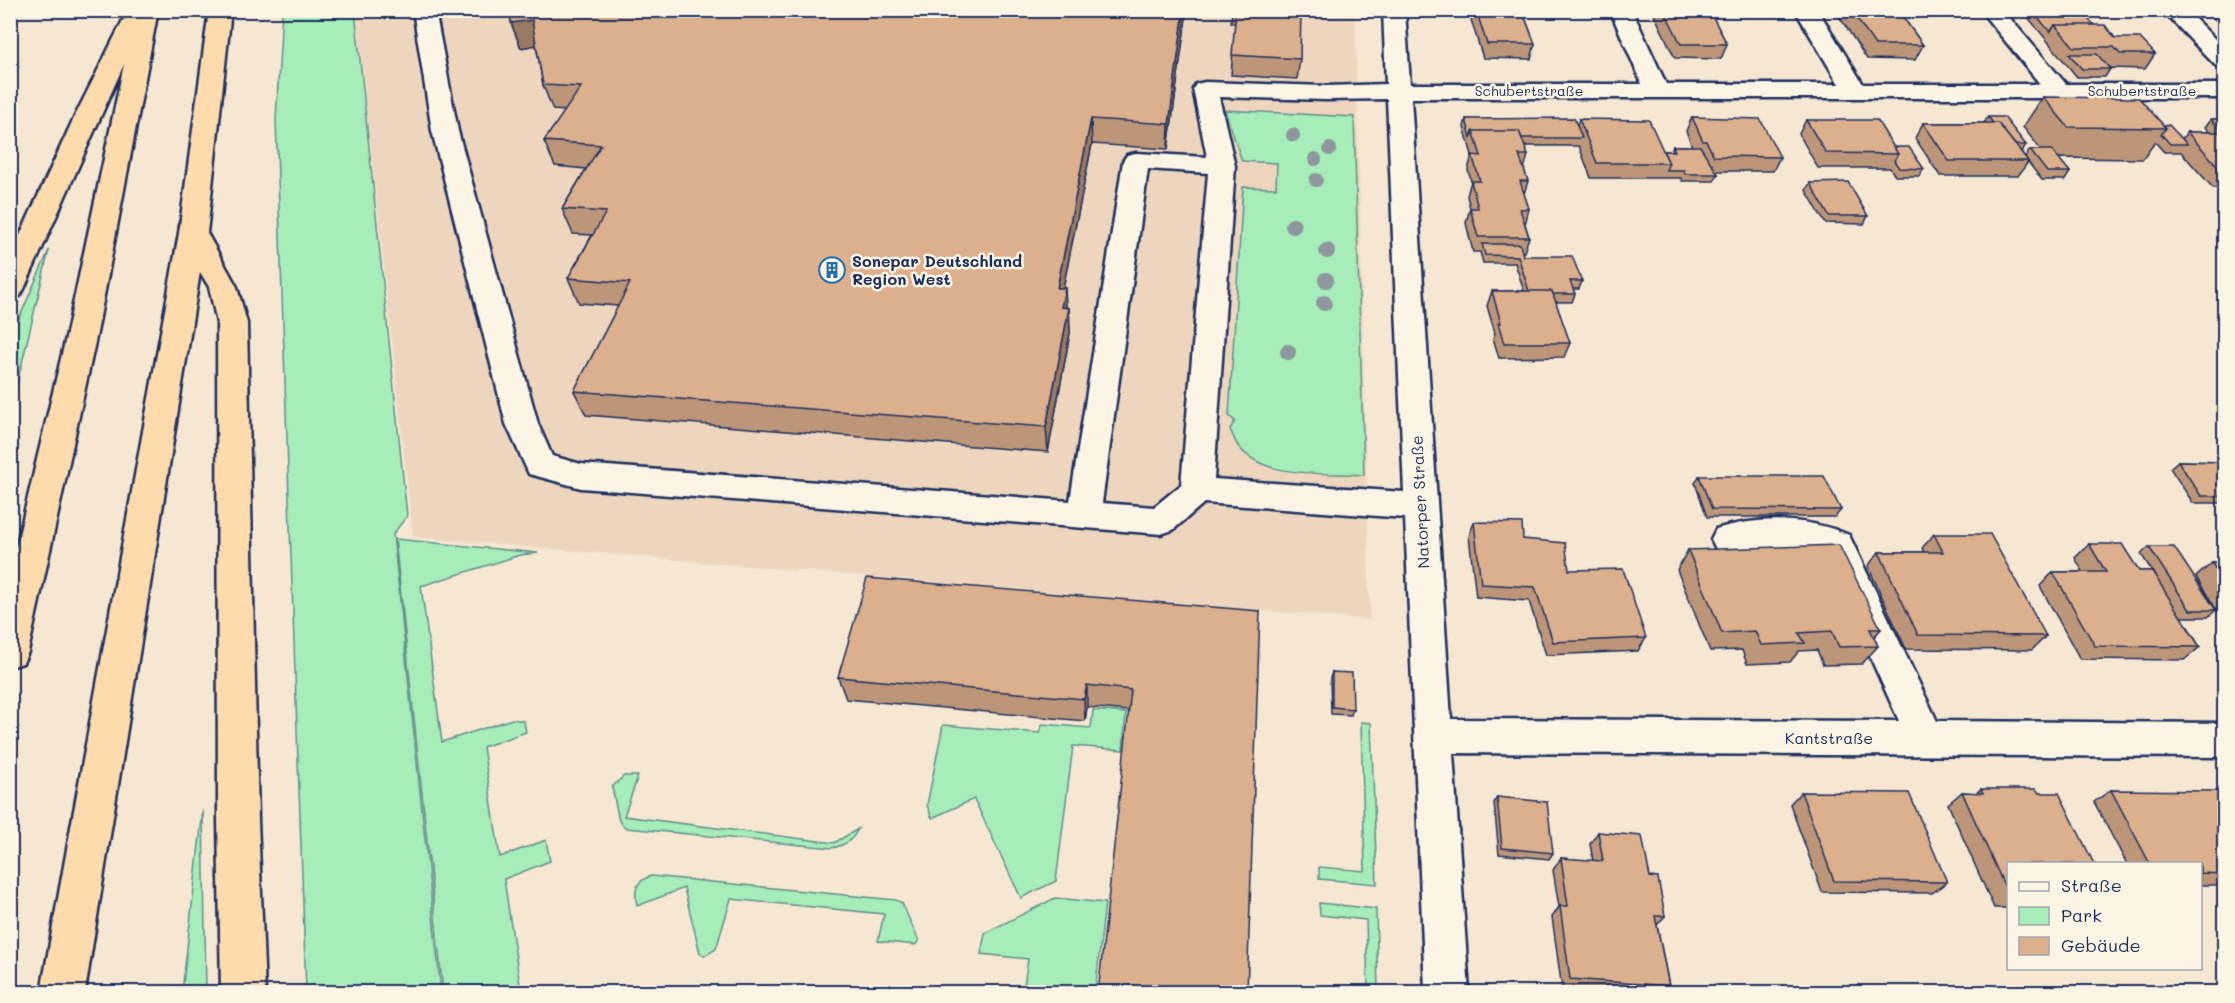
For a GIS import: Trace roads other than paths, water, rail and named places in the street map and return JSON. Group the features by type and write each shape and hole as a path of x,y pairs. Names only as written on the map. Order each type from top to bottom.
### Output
{"highway":[{"path":"10,289 84,122 138,10"},
{"path":"10,652 82,333 147,10"},
{"path":"63,993 193,233 220,10"},
{"path":"193,233 223,287 232,323 238,820 243,993"}],"street":[{"path":"424,10 445,131 522,424 540,465 581,476 1161,521 1197,490 1420,506"},
{"name":"Natorper Straße","path":"1394,10 1447,993"},
{"path":"1621,10 1657,91"},
{"path":"1806,10 1856,92"},
{"path":"1991,10 2059,91"},
{"path":"2174,10 2224,61"},
{"name":"Schubertstraße","path":"1222,166 1205,89 1327,93 1400,91 2224,91"},
{"path":"1084,515 1136,161 1222,166 1197,490"},
{"path":"1728,539 1824,537 1837,545 1926,738"},
{"name":"Kantstraße","path":"1433,736 2224,740"}],"place":[{"name":"Sonepar Deutschland Region West","path":"832,270"}]}
